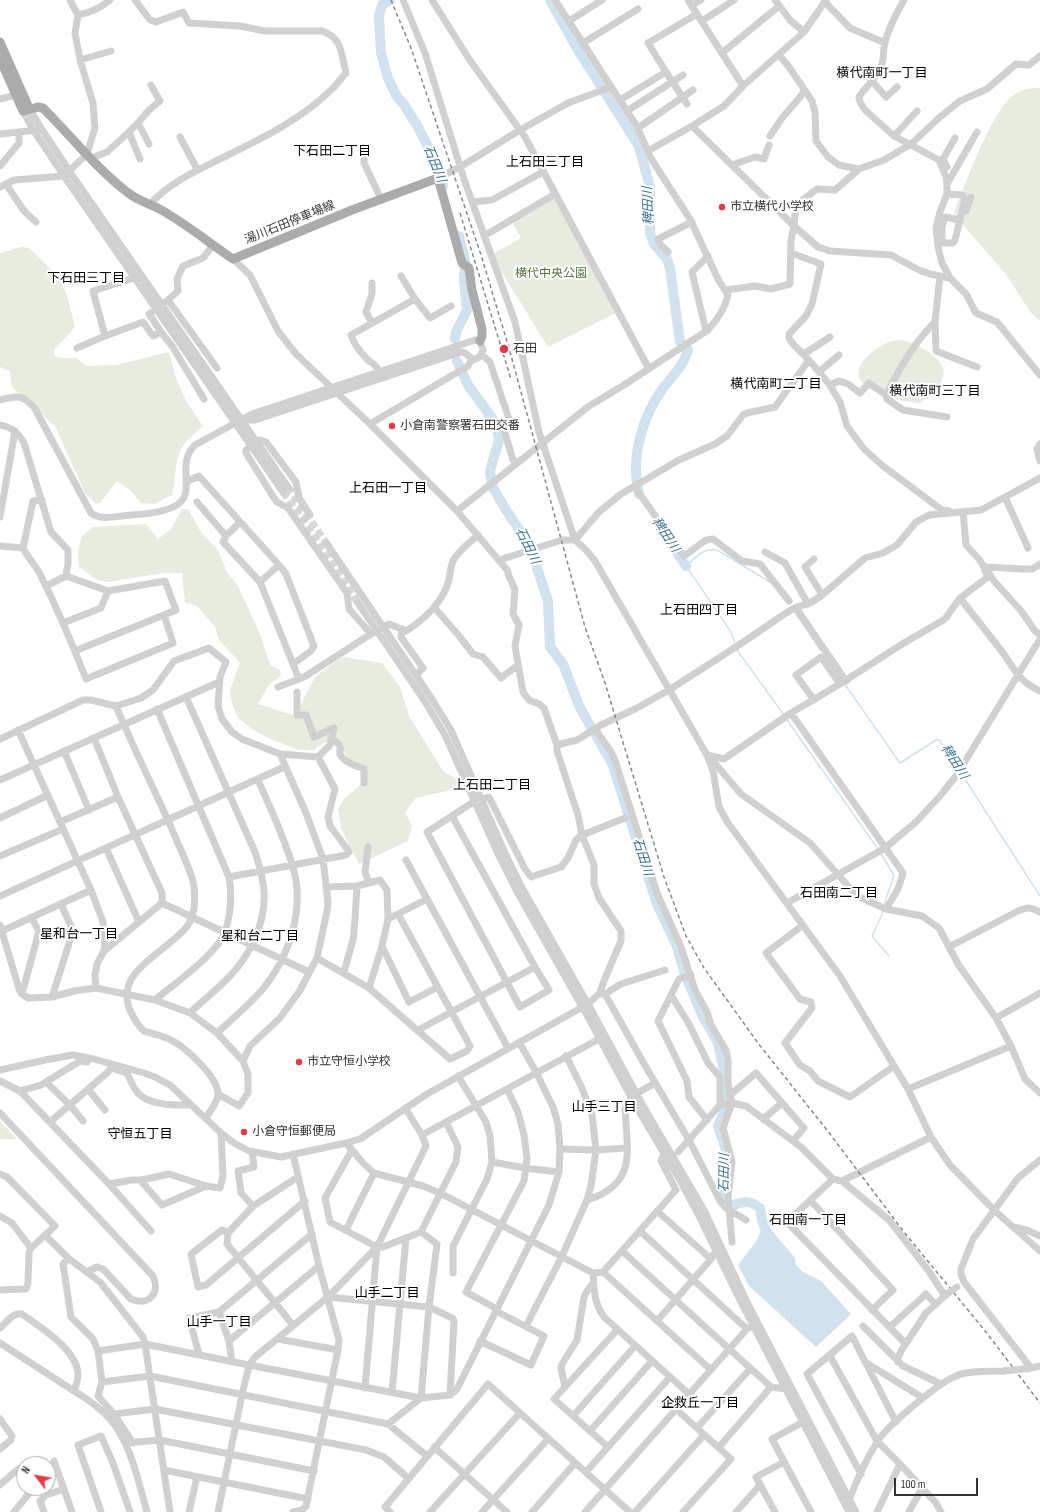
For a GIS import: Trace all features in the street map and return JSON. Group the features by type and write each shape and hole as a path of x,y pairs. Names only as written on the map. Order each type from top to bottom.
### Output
{"main road":[{"path":"0,43 26,109"},
{"path":"0,59 16,95 26,109"},
{"path":"26,109 38,106 43,108 126,192 136,199 150,204 168,214 233,259"},
{"path":"438,178 472,290 482,329 482,336 480,340"},
{"name":"湯川石田停車場線","path":"233,259 381,199 438,178"}],"street":[{"path":"70,0 78,15 75,33 80,60 94,109 95,128 90,156"},
{"path":"78,15 88,14 103,6 110,0"},
{"path":"135,0 150,20 156,22 183,12 189,23 240,26 265,31 322,31 330,34 338,40 346,73 332,89 296,117 229,154 196,169 154,199 150,204"},
{"path":"403,0 425,53 460,167 515,322 539,432 575,540 586,550 595,562 708,755 741,794 810,843 857,896 886,909 922,916 939,928 958,964 996,1018 1011,1046 1025,1079 1040,1093"},
{"path":"432,0 469,59 520,130 649,370"},
{"path":"457,511 516,462 589,406 649,370 706,331 719,317 726,305 728,295 718,279 692,222 650,157 638,128 555,0"},
{"path":"569,21 602,0"},
{"path":"701,0 690,2 743,86"},
{"path":"702,21 734,0"},
{"path":"904,0 891,22 885,43 882,64 872,81 859,97 860,102 865,110 894,136 939,160 946,177 947,184 947,194 936,228 938,247 942,263 950,278 966,294 976,313 997,322 1040,375"},
{"path":"648,150 692,126 724,106 743,86 804,32 826,1 850,28 885,43"},
{"path":"722,53 777,3 790,20 804,32"},
{"path":"583,44 638,9"},
{"path":"687,104 648,43 697,14"},
{"path":"80,60 111,51"},
{"path":"779,55 812,101 815,112 816,141 828,157 839,165 859,169"},
{"path":"726,290 755,286 771,289 790,284 791,240 796,205 817,189 835,190 859,169 884,160 911,144 960,101 986,89 1016,64 1029,65 1040,56"},
{"path":"620,100 666,72"},
{"path":"627,111 683,75"},
{"path":"872,81 886,97 897,87"},
{"path":"36,222 24,211 3,185 14,180 67,174 90,156 107,152 160,101 151,85"},
{"path":"438,178 460,167 520,130 568,103 611,87"},
{"path":"638,128 693,90"},
{"path":"770,136 804,90"},
{"path":"0,98 16,95"},
{"path":"26,109 37,130 134,278 162,304 217,368"},
{"path":"894,136 917,111"},
{"path":"138,122 149,144"},
{"path":"692,126 794,226 823,249 890,256 919,270 950,278"},
{"path":"0,134 37,130"},
{"path":"1,164 19,143 19,132"},
{"path":"129,132 140,159"},
{"path":"947,184 977,132"},
{"path":"180,137 196,169"},
{"path":"951,177 943,159 955,138"},
{"path":"732,165 755,157 764,159 769,145"},
{"path":"364,151 364,163 381,199"},
{"path":"472,202 492,200 543,172"},
{"path":"67,174 162,304 238,422 285,489"},
{"path":"484,236 555,194"},
{"path":"947,194 962,195 965,199 960,219 964,217 971,197"},
{"path":"668,252 660,244 658,239 692,222"},
{"path":"204,399 172,346 149,314 178,291 177,279 183,266 203,258 213,245"},
{"path":"791,253 821,264 812,304 806,316 789,334 793,344 830,385 840,402 847,426 864,449 882,466 942,510 963,512"},
{"path":"706,331 692,272 708,256"},
{"path":"233,259 250,275 278,331 296,354 370,424 457,511 508,571 515,590 513,614 519,625 515,646 523,692 529,700 544,708 578,814 582,835 594,865 594,884 599,898 621,931 621,941 606,976 602,994 689,1140 720,1201 728,1209 746,1220"},
{"path":"401,276 415,299 430,318 451,306"},
{"path":"940,276 935,322 936,351 977,367"},
{"path":"105,336 93,291 134,278"},
{"path":"372,283 372,294 366,312 372,323"},
{"path":"379,372 378,367 368,360 354,345 351,335 415,299"},
{"path":"77,348 143,322 153,336 161,332"},
{"path":"886,395 905,361 927,330 935,322"},
{"path":"575,540 598,512 621,494 679,460 716,444 727,436 743,415 775,407 806,357 830,338"},
{"path":"0,400 13,396 21,397 28,400 34,407 87,508 94,515 108,517 146,513 174,507 185,495 187,489 185,462 188,452 195,445 252,414 475,340 480,340 483,350 477,358 472,359 468,366 370,424"},
{"path":"238,422 255,420 461,352 465,353 472,359"},
{"path":"481,354 490,362 508,419 504,430 513,460 516,462"},
{"path":"819,372 840,355"},
{"path":"830,385 839,381 848,384 860,393 869,383 886,395 887,399 903,410 947,417"},
{"path":"0,425 12,428 24,443 51,532 68,550 66,576"},
{"path":"0,517 15,431"},
{"path":"299,523 310,515 299,498 296,482 266,442 260,440 246,450 246,453 276,502 288,508 347,593 349,609 377,631 416,675 451,730 478,800"},
{"path":"1040,444 1037,449 1040,461"},
{"path":"186,482 199,476 286,574 314,646 311,651 293,664"},
{"path":"557,745 576,740 669,690 742,643 783,614 808,604 822,595 865,558 884,553 897,546 916,522 929,515 981,510 1040,478"},
{"path":"634,486 684,556 706,540 714,539 742,561 760,564 789,601"},
{"path":"1004,498 1028,548"},
{"path":"42,500 33,501 23,548 46,586 86,679 173,643 164,615"},
{"path":"198,502 226,536"},
{"path":"963,512 966,545 995,582 1022,612 1035,631 1040,635"},
{"path":"240,522 226,536 223,542 260,582 299,679"},
{"path":"278,687 304,677 389,624 406,631 421,622 434,607 447,587 454,559 462,549 478,535"},
{"path":"499,560 562,540 575,540"},
{"path":"327,544 377,631"},
{"path":"0,546 23,548"},
{"path":"764,552 786,564 808,604"},
{"path":"814,559 805,567 822,595"},
{"path":"984,567 1032,569 1040,564"},
{"path":"260,582 279,565"},
{"path":"708,755 724,759 791,714 945,619 960,598 988,577 984,567"},
{"path":"46,586 66,576 108,591 165,581 176,610 75,651"},
{"path":"63,623 101,608 108,591"},
{"path":"960,598 1001,650 1018,675 1029,686 1040,691"},
{"path":"358,604 437,720 521,886 634,1095 664,1155 691,1202 847,1508 856,1512"},
{"path":"434,607 473,654 483,657 501,678 518,664"},
{"path":"795,608 843,683"},
{"path":"402,629 401,637 422,668 416,675"},
{"path":"787,903 885,848 916,822 956,776 1040,639"},
{"path":"0,739 83,700 91,700 116,706 141,698 153,690 174,661 209,648 226,662 219,682 218,706 222,719 232,732 242,739 280,754 318,757"},
{"path":"814,700 796,675 821,657 843,683"},
{"path":"0,780 219,682"},
{"path":"297,692 297,715 306,716 314,737 334,728 330,745 318,757"},
{"path":"186,697 255,852 264,892 261,923 252,946 243,961 229,978 190,1013"},
{"path":"116,706 168,820 193,881 195,899 192,917 188,925 175,940 142,965 135,974 127,994 127,1003 137,1024 144,1030 173,1041 209,1073 218,1094 215,1104 206,1118"},
{"path":"155,1000 217,945 225,933 230,909 231,894 229,877 157,709"},
{"path":"791,714 903,873 898,889 886,909"},
{"path":"595,729 610,750 615,760 657,893 681,947 695,990 707,1012 711,1025 726,1050 728,1060 728,1084 731,1099 723,1128 732,1162 728,1197 732,1242"},
{"path":"18,730 91,890 105,930 104,951"},
{"path":"94,738 118,797 162,893 162,903"},
{"path":"331,739 338,743 340,747 340,754 344,758 354,765 364,769 364,783"},
{"path":"64,751 89,810"},
{"path":"243,1060 250,1046 279,1019 299,992 317,958 327,911 323,859 306,813 284,767 280,754"},
{"path":"708,755 713,771 719,807 728,823 840,976 908,1089 930,1137 950,1165 995,1210 1040,1251"},
{"path":"229,877 346,855 348,850 330,826 328,817 335,789 318,757"},
{"path":"0,896 284,767"},
{"path":"217,1033 261,991 282,960 289,943 296,916 297,893 293,865 277,822 258,780"},
{"path":"0,818 48,796"},
{"path":"0,856 61,826 89,810 118,797"},
{"path":"452,816 549,990 520,1007 427,832 452,816 478,800 489,797 531,878 561,868 568,858 576,840 582,835 625,818"},
{"path":"368,847 366,872 370,883"},
{"path":"106,848 139,922"},
{"path":"406,860 508,1048"},
{"path":"326,887 357,886 380,880 388,890 388,919 382,946 369,988"},
{"path":"344,972 353,940 356,919 357,886"},
{"path":"91,890 31,918 1,928 19,989 22,994 28,998 52,997 74,991 96,988 155,1000 190,1013 217,1033 243,1060 248,1074 248,1094 239,1106 218,1094"},
{"path":"388,919 427,899"},
{"path":"162,903 309,972"},
{"path":"96,988 95,974 97,964 104,951 162,903"},
{"path":"52,997 73,931 61,904"},
{"path":"949,947 1028,907 1040,912"},
{"path":"317,958 344,972 369,988 450,1059 466,1051 470,1046 398,914"},
{"path":"22,994 39,931 31,918"},
{"path":"803,925 766,953 800,999 811,1002 812,1008 785,1043 800,1065 810,1071 818,1081 850,1097 894,1066"},
{"path":"382,946 409,1002 438,987"},
{"path":"418,1030 535,967"},
{"path":"0,1070 73,1055 108,1063 155,1077 170,1086 234,1143 252,1151 281,1157 360,1139 405,1108 458,1076 585,1006 602,994 621,984 665,970"},
{"path":"691,976 679,979 658,1021 687,1081 689,1097 707,1120"},
{"path":"996,1018 1040,993"},
{"path":"671,995 689,1024 708,1063 728,1084"},
{"path":"585,1006 599,1039 704,1210 725,1256 753,1326 795,1396 837,1475 847,1508"},
{"path":"422,1135 599,1039"},
{"path":"98,1351 146,1344 199,1354 249,1366 421,1398 450,1395 457,1389 480,1340 532,1241 549,1205 559,1172 560,1149 558,1124 553,1106 519,1042"},
{"path":"908,1089 1011,1046"},
{"path":"526,1326 562,1256 587,1200 596,1150 592,1115 582,1088 566,1056"},
{"path":"20,1091 41,1085 80,1061 126,1073 138,1093 150,1100 165,1104 191,1105"},
{"path":"50,1122 88,1090 111,1068"},
{"path":"678,1152 720,1105 731,1099 756,1072 804,1128 792,1141"},
{"path":"453,1273 452,1246 487,1179 492,1162 490,1136 486,1122 458,1076"},
{"path":"720,1077 720,1105"},
{"path":"0,1082 20,1091 109,1184 151,1231"},
{"path":"46,1082 70,1105 83,1121"},
{"path":"587,1200 599,1196 616,1185 623,1175 626,1165 625,1108 627,1102 634,1095 655,1083"},
{"path":"480,1340 530,1365 544,1336 466,1292 524,1181 527,1159 524,1136 518,1112 507,1089"},
{"path":"88,1090 105,1110"},
{"path":"731,1099 746,1106 801,1147 833,1179 842,1181 889,1220 946,1295"},
{"path":"763,1119 782,1103"},
{"path":"218,1512 235,1424 249,1366 255,1357 328,1297 377,1247 426,1146 422,1135 405,1108"},
{"path":"0,1113 153,1276 156,1283 155,1290 150,1299 145,1301 136,1301 131,1299 103,1269 97,1267 87,1272"},
{"path":"352,1150 325,1198 330,1222 377,1247 383,1247 421,1232 456,1162 458,1148 446,1122"},
{"path":"109,1184 169,1174 206,1186 220,1188 223,1176 221,1133"},
{"path":"842,1181 930,1137"},
{"path":"346,1143 374,1173 424,1186 440,1193 593,1273 603,1272 676,1190 661,1161 664,1155"},
{"path":"560,1149 596,1150 626,1148"},
{"path":"252,1151 254,1168 238,1171 241,1193 253,1206"},
{"path":"293,1154 305,1200 319,1266 338,1334 338,1350 308,1499 303,1511 293,1512"},
{"path":"1031,1368 964,1282 961,1269 973,1239 1018,1178 1040,1160"},
{"path":"492,1162 559,1172"},
{"path":"346,1230 374,1173"},
{"path":"0,1174 8,1177 55,1226 31,1248 29,1252 28,1283 26,1290 0,1290"},
{"path":"293,1325 237,1257 228,1244 228,1233 253,1206 298,1176"},
{"path":"833,1179 787,1222 906,1343"},
{"path":"140,1180 162,1205 206,1186"},
{"path":"228,1233 222,1230 191,1254 198,1287 206,1285 305,1200"},
{"path":"811,1201 893,1290 872,1310"},
{"path":"657,1211 711,1259"},
{"path":"0,1216 12,1223 31,1248"},
{"path":"1012,1226 1040,1236"},
{"path":"640,1231 693,1279 753,1326"},
{"path":"388,1424 421,1398 428,1307 436,1244 421,1232"},
{"path":"199,1354 189,1318 219,1312 312,1234"},
{"path":"45,1235 68,1258 100,1282 138,1330 146,1344 170,1512"},
{"path":"392,1392 406,1238"},
{"path":"365,1388 377,1247"},
{"path":"622,1251 771,1387 786,1389"},
{"path":"657,1321 717,1253"},
{"path":"68,1258 63,1264 71,1317 93,1339 98,1351 102,1382 98,1396 114,1414 133,1443"},
{"path":"229,1341 319,1266"},
{"path":"603,1272 710,1370"},
{"path":"593,1273 593,1290 599,1309 604,1317 689,1394"},
{"path":"898,1362 898,1358 906,1343 926,1313 946,1295 964,1282"},
{"path":"565,1387 561,1368 562,1364 577,1340 584,1297 594,1283"},
{"path":"890,1327 926,1294 935,1304"},
{"path":"328,1297 428,1307 452,1318 454,1321 450,1395"},
{"path":"219,1312 229,1341 232,1362"},
{"path":"0,1328 14,1315 22,1314 58,1341 65,1348 77,1369 78,1375 74,1390"},
{"path":"584,1512 710,1370 753,1326"},
{"path":"863,1326 903,1366 941,1384"},
{"path":"608,1447 554,1399 617,1330"},
{"path":"861,1474 807,1374 852,1336 896,1422"},
{"path":"278,1339 338,1350"},
{"path":"0,1343 74,1390 94,1404 112,1421 119,1430 134,1466 148,1512"},
{"path":"573,1416 635,1346"},
{"path":"830,1356 877,1441 922,1488 940,1511"},
{"path":"590,1431 652,1361"},
{"path":"865,1362 923,1398"},
{"path":"847,1508 877,1441 896,1422 941,1384 956,1376 1040,1366"},
{"path":"697,1428 750,1369"},
{"path":"102,1382 150,1376 388,1424 427,1456"},
{"path":"586,1472 670,1377"},
{"path":"390,1512 385,1507 488,1384 630,1512"},
{"path":"719,1447 771,1387"},
{"path":"114,1414 155,1409 378,1454 384,1457 408,1478"},
{"path":"676,1409 731,1459 683,1512"},
{"path":"430,1512 520,1413"},
{"path":"0,1419 12,1436 11,1440 0,1449"},
{"path":"803,1422 772,1439 811,1512"},
{"path":"635,1512 704,1435"},
{"path":"101,1512 78,1446 101,1436 114,1463 130,1512"},
{"path":"482,1512 548,1439"},
{"path":"125,1444 160,1440 314,1471"},
{"path":"434,1447 507,1512"},
{"path":"775,1512 756,1477 784,1462"},
{"path":"532,1512 576,1463"},
{"path":"877,1512 900,1464"},
{"path":"56,1467 72,1512"},
{"path":"164,1470 308,1499"},
{"path":"0,1485 16,1471"},
{"path":"189,1512 197,1477"},
{"path":"736,1512 760,1485"},
{"path":"909,1512 922,1488"},
{"path":"44,1512 40,1501 46,1495 64,1489"},
{"path":"14,1512 27,1496"}],"green space":[{"path":"1040,88 1040,321 1031,313 1005,273 954,213 972,168 996,116 1005,104 1020,91"},
{"name":"横代中央公園","path":"555,194 618,312 548,347 491,255 521,238 511,220"},
{"path":"21,247 29,248 37,255 59,278 67,295 75,327 54,350 54,356 61,358 76,358 86,366 117,365 169,352 176,378 186,401 203,426 187,441 179,453 172,495 155,504 141,503 130,490 117,481 100,503 95,503 85,493 55,426 12,387 10,371 0,367 0,253"},
{"path":"902,340 916,345 930,353 938,360 944,373 939,386 920,403 895,399 877,393 869,389 859,377 861,365 870,354 887,343"},
{"path":"182,509 188,509 201,532 218,550 227,572 238,586 260,634 271,666 280,670 281,675 269,685 258,704 296,716 315,677 343,657 382,663 400,687 409,716 443,771 461,782 456,789 416,798 405,812 412,826 408,841 359,864 341,829 338,809 345,798 358,787 365,777 367,768 349,758 334,741 324,743 313,750 298,750 266,737 249,727 238,718 232,703 230,690 240,663 219,640 215,627 196,605 185,603 182,573 163,573 109,582 97,580 79,567 78,550 82,536 93,527 146,524 158,539 171,529"},
{"path":"0,1121 17,1139 0,1139"}],"water":[{"path":"768,1226 795,1258 796,1265 803,1272 821,1281 851,1314 816,1347 749,1286 738,1265"}],"waterway":[{"name":"石田川","path":"390,0 382,5 379,16 381,53 388,78 396,95 418,127 435,161 443,186"},
{"name":"稗田川","path":"550,0 578,50 639,146 650,187 650,233 654,244 667,259 670,268 680,342 688,350 680,367 655,400 642,430 636,462 636,476 639,494"},
{"name":"石田川","path":"455,339 456,332 467,310 464,280 465,260 459,236"},
{"name":"石田川","path":"457,361 468,385 497,425 499,440 490,471 492,486 527,541 534,559 548,601 550,647 563,664 580,708 612,763 657,904 676,944 685,974 703,1017 718,1043 724,1071 726,1109 718,1126 726,1150 728,1167 724,1198 730,1206 749,1202 760,1208 766,1231 762,1241"},
{"name":"稗田川","path":"666,536 686,566"},
{"name":"稗田川","path":"735,644 731,632 686,566 696,557 712,549 717,550 770,582"},
{"name":"稗田川","path":"794,611 821,651"},
{"path":"737,650 784,715"},
{"name":"稗田川","path":"844,683 900,763 936,740 939,740 958,768"},
{"path":"787,720 878,849"},
{"name":"稗田川","path":"961,773 1040,896"},
{"path":"881,854 894,875 884,905"},
{"path":"883,910 872,936 889,956"}],"tunnel":[{"path":"288,487 327,544"},
{"path":"283,492 323,548 358,603"}],"railway":[{"path":"391,0 411,48 481,255 509,348 585,627 605,683 664,877 686,936 704,968 758,1043 830,1134 904,1232 986,1332 1040,1403"},
{"path":"460,213 511,379"}],"place":[{"name":"市立横代小学校","path":"722,207"},
{"name":"石田","path":"504,349"},
{"name":"小倉南警察署石田交番","path":"392,426"},
{"name":"市立守恒小学校","path":"299,1062"},
{"name":"小倉守恒郵便局","path":"244,1132"}],"district":[{"name":"横代南町一丁目","path":"882,74"},
{"name":"下石田二丁目","path":"332,152"},
{"name":"上石田三丁目","path":"545,163"},
{"name":"下石田三丁目","path":"86,279"},
{"name":"横代南町二丁目","path":"776,385"},
{"name":"横代南町三丁目","path":"935,392"},
{"name":"上石田一丁目","path":"388,489"},
{"name":"上石田四丁目","path":"699,611"},
{"name":"上石田二丁目","path":"492,786"},
{"name":"石田南二丁目","path":"839,894"},
{"name":"星和台一丁目","path":"79,935"},
{"name":"星和台二丁目","path":"260,937"},
{"name":"山手三丁目","path":"604,1108"},
{"name":"守恒五丁目","path":"140,1135"},
{"name":"石田南一丁目","path":"808,1221"},
{"name":"山手二丁目","path":"387,1294"},
{"name":"山手一丁目","path":"219,1323"},
{"name":"企救丘一丁目","path":"700,1404"}]}
